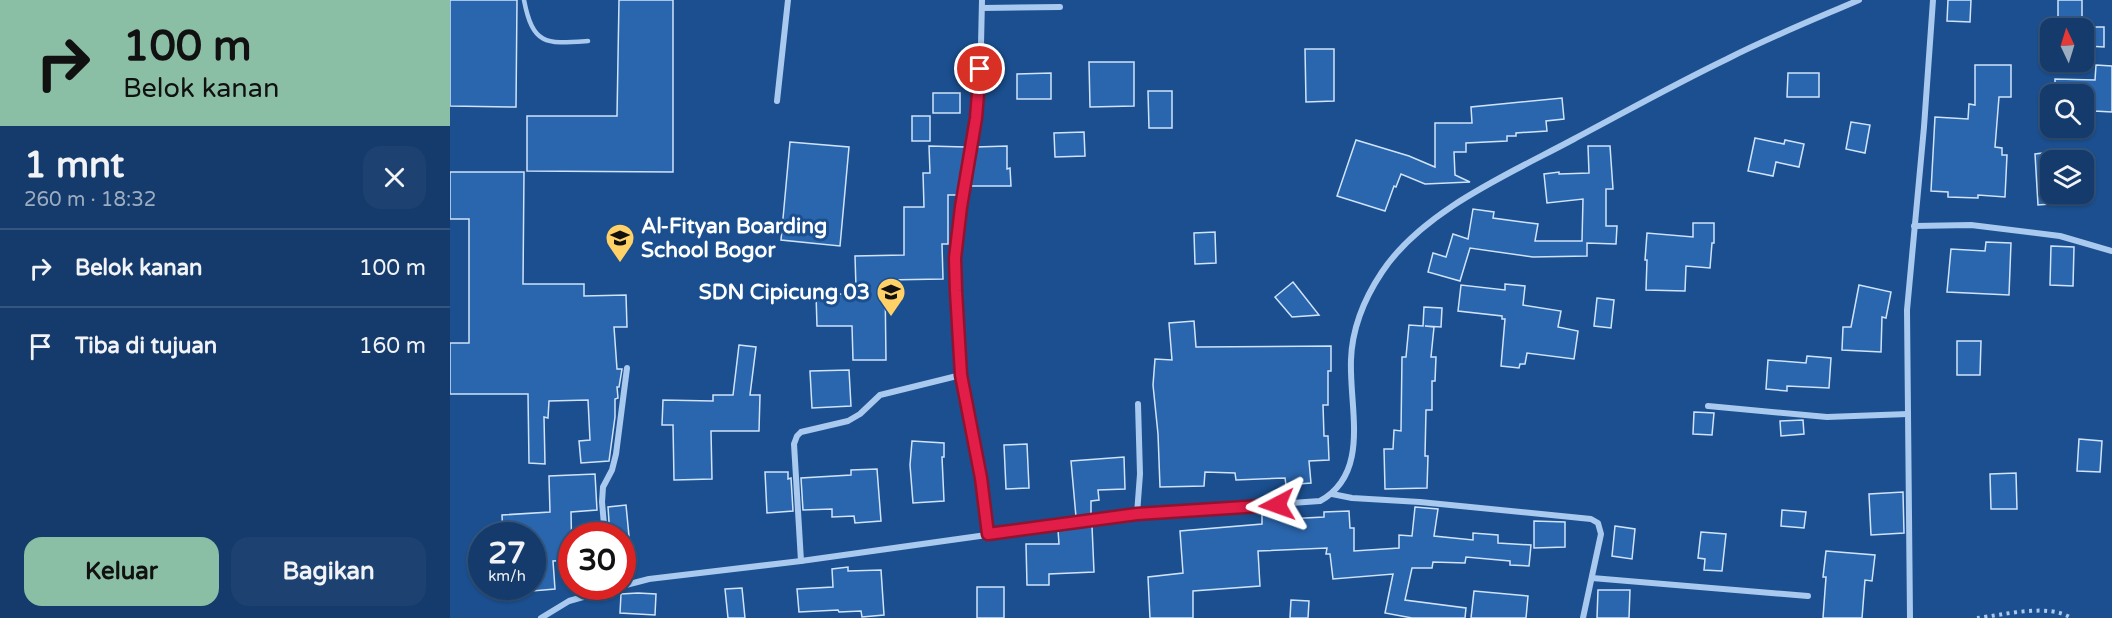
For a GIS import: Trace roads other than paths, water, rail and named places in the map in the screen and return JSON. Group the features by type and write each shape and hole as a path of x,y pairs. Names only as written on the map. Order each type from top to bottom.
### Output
{"street":[{"path":"777,101 788,0"},
{"path":"982,0 980,89 955,258 961,375 981,478 988,534"},
{"path":"636,582 1137,514 1320,501 1332,494 1344,480 1352,460 1351,359 1356,323 1366,297 1384,269 1417,234 1446,210 1727,58 1859,0"},
{"path":"1910,618 1907,310 1933,0"},
{"path":"982,8 1060,7"},
{"path":"1914,226 1971,225 2060,236 2112,251"},
{"path":"604,522 603,487 612,470 616,454 627,368"},
{"path":"801,561 794,444 797,435 810,429 848,421 860,414 880,395 961,375"},
{"path":"1137,514 1140,474 1138,404"},
{"path":"1708,406 1827,417 1908,414"},
{"path":"1332,494 1352,498 1420,502 1591,519 1598,523 1600,534 1583,618"},
{"path":"1592,578 1808,596"},
{"path":"541,618 572,600"}],"lane":[{"path":"524,0 532,28 545,41 555,43 588,41"}],"place":[{"name":"Al-Fityan Boarding School Bogor","path":"620,264"},
{"name":"SDN Cipicung 03","path":"891,318"}]}
